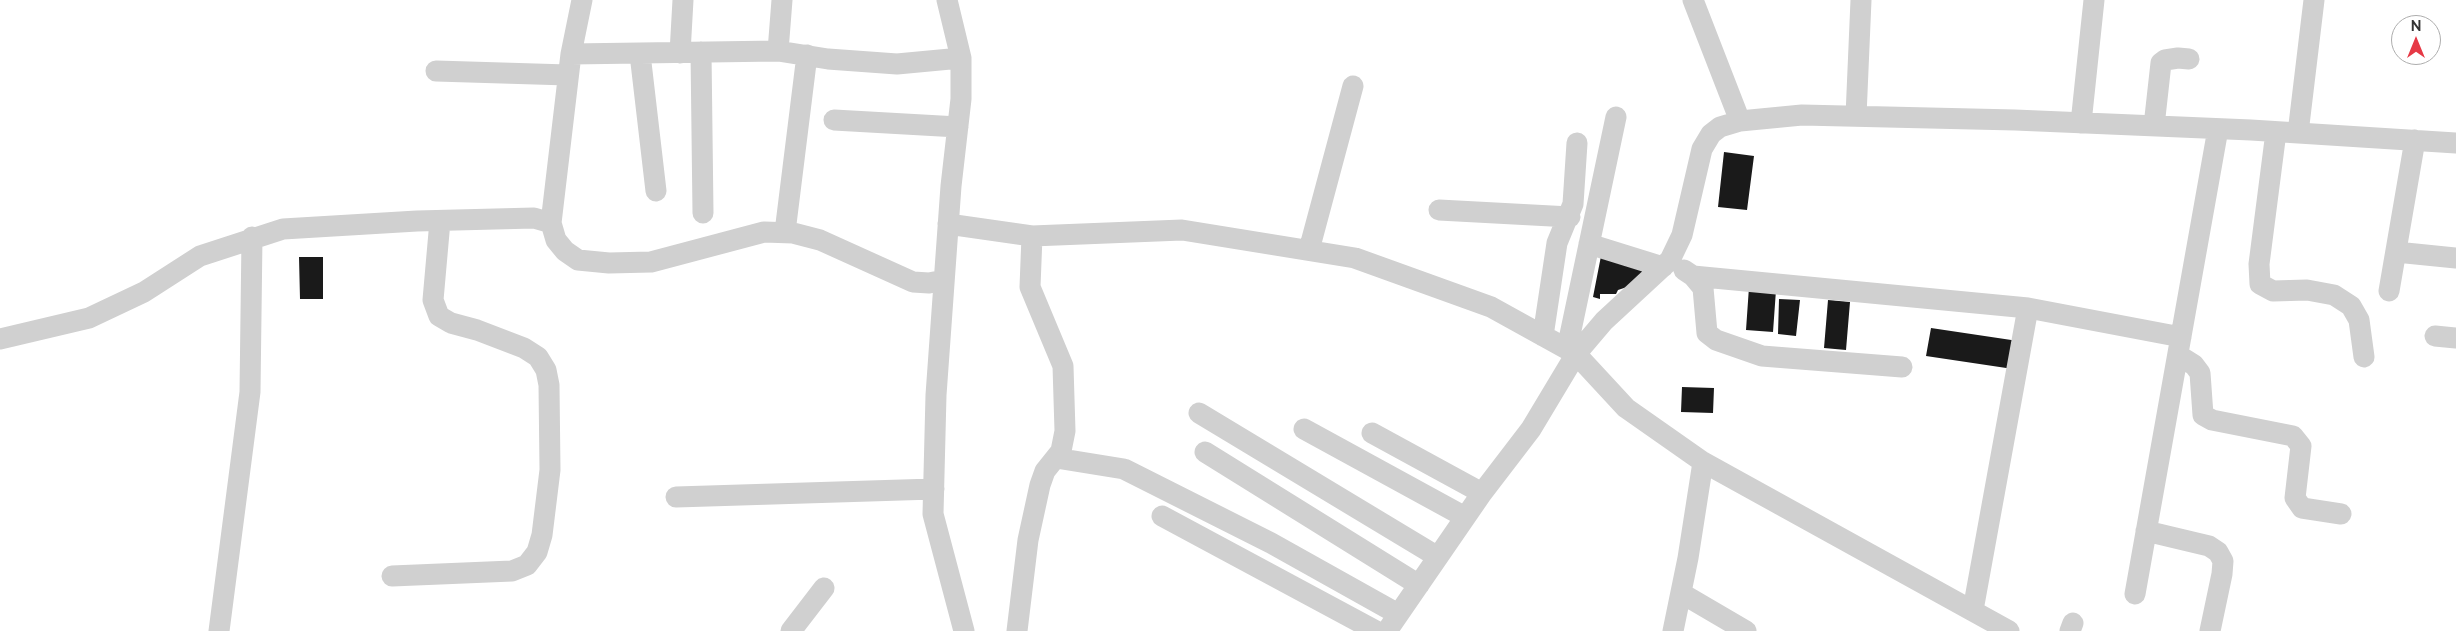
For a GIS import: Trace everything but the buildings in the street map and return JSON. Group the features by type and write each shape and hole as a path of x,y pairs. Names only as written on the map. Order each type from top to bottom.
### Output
{"street":[{"path":"582,0 570,65 551,223 556,240 565,251 578,260 609,263 651,262 764,232 785,232 820,240 913,282 929,284 944,280"},
{"path":"680,53 683,0"},
{"path":"778,51 782,0"},
{"path":"947,0 961,58 961,99 948,224 936,395 933,514 964,631"},
{"path":"1693,0 1740,121"},
{"path":"1856,116 1861,0"},
{"path":"2081,123 2094,0"},
{"path":"2298,133 2314,0"},
{"path":"436,71 570,65 640,54 701,52 778,51 897,64 961,58"},
{"path":"701,52 703,213"},
{"path":"640,54 656,191"},
{"path":"785,232 807,55"},
{"path":"2154,126 2161,63 2165,60 2178,58 2189,59"},
{"path":"1309,250 1353,86"},
{"path":"1571,352 1666,263 1682,235 1702,149 1711,134 1720,127 1740,121 1802,115 1856,116 2218,128 2456,142"},
{"path":"1056,458 1124,469 1271,543 1393,623 1482,493 1531,429 1571,352 1589,244 1616,117"},
{"path":"834,120 958,127"},
{"path":"2135,594 2218,128"},
{"path":"2276,132 2259,264 2260,284 2273,292 2307,290 2334,296 2351,306 2359,320 2364,357"},
{"path":"2389,291 2415,140"},
{"path":"1543,336 1557,243 1561,230 1570,217 1573,204 1578,143"},
{"path":"1439,210 1570,217"},
{"path":"0,339 89,318 144,292 200,256 252,237 283,229 534,218 551,223"},
{"path":"392,576 512,571 527,565 537,552 542,535 550,470 549,385 546,370 538,357 524,348 477,330 451,323 439,316 433,300 440,221"},
{"path":"948,224 1032,236 1182,230 1355,258 1482,304 1571,352 1626,408 1703,462 2009,631"},
{"path":"1017,631 1028,540 1040,484 1044,471 1062,451 1064,441 1066,384 1058,349 1030,287 1032,236"},
{"path":"219,631 250,392 252,237"},
{"path":"1589,244 1666,263 1693,276 2028,308 2179,346 2200,372 2203,415 2212,420 2293,436 2301,446 2295,498 2302,508 2341,514"},
{"path":"2396,252 2456,258"},
{"path":"1693,276 1703,288 1707,333 1716,340 1762,356 1902,367"},
{"path":"1973,610 2028,308"},
{"path":"1200,413 1438,557"},
{"path":"1304,429 1465,518"},
{"path":"1372,433 1482,493"},
{"path":"1205,452 1419,585"},
{"path":"1673,631 1703,462"},
{"path":"676,497 934,488"},
{"path":"1162,516 1376,631"},
{"path":"2146,532 2209,546 2218,552 2223,561 2222,574 2210,631"},
{"path":"791,631 824,588"},
{"path":"1681,593 1746,631"}]}
